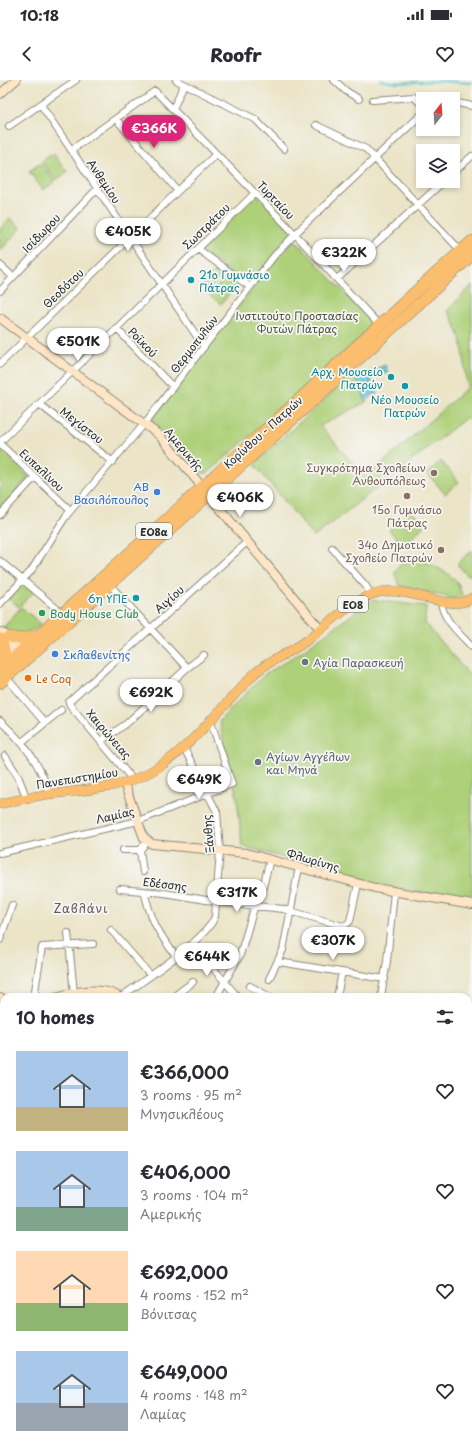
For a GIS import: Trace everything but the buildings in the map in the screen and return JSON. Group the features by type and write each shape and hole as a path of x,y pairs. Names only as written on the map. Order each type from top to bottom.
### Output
{"highway":[{"name":"Κορίνθου - Πατρών","path":"2,675 23,655 109,584 379,325 472,241"},
{"name":"Κορίνθου - Πατρών","path":"23,655 38,635 62,613 205,491 472,255"},
{"path":"2,675 5,652 2,635 21,639 38,635"}],"main road":[{"name":"Πανεπιστημίου","path":"0,804 49,794 124,783 164,764 184,748 258,670 305,641 345,608 371,595 382,591 413,593 441,601 461,604 472,598"}],"street":[{"path":"0,94 16,80"},
{"path":"9,126 75,80"},
{"path":"177,80 255,119 284,149"},
{"path":"334,80 346,91 359,99"},
{"path":"173,109 184,84"},
{"name":"Τυρταίου","path":"116,119 155,91 295,234 379,325"},
{"path":"372,100 414,97 416,99"},
{"path":"460,103 472,106"},
{"name":"Ανθεμίου","path":"41,105 204,347"},
{"path":"71,150 116,119 178,191"},
{"name":"Θερμοπυλών","path":"0,604 36,564 70,510 113,462 145,423 274,256 295,234 416,120"},
{"path":"316,126 363,147 461,251"},
{"name":"Θεοδότου","path":"0,364 216,154"},
{"path":"460,167 472,156"},
{"path":"337,279 436,188"},
{"name":"Ισίδωρου","path":"0,291 97,189"},
{"name":"Σωστράτου","path":"0,443 255,193"},
{"path":"198,248 250,287"},
{"path":"0,265 13,277"},
{"name":"Αμερικής","path":"0,318 145,423 170,447 320,629"},
{"name":"Ροϊκού","path":"116,328 173,387"},
{"name":"Μεγίστου","path":"39,404 113,462"},
{"name":"Ευπαλίνου","path":"0,443 70,510"},
{"path":"0,515 34,477"},
{"name":"Αιγίου","path":"69,702 247,542"},
{"path":"332,548 366,586 371,595"},
{"path":"0,561 62,613"},
{"path":"109,584 187,668"},
{"path":"441,601 442,610 446,617 472,648"},
{"path":"2,635 23,655"},
{"path":"101,741 126,724 187,668 204,655"},
{"path":"2,675 45,723"},
{"name":"Χαιρώνειας","path":"69,702 133,780"},
{"path":"22,742 61,710"},
{"name":"Λαμίας","path":"0,853 138,821 232,784 210,719"},
{"path":"0,721 22,742 43,775 49,794"},
{"name":"Ξάνθης","path":"125,993 192,944 213,923 218,902 220,850 216,812 184,748"},
{"path":"6,756 18,776 27,799"},
{"path":"123,850 140,850 147,842 124,783"},
{"name":"Φλωρίνης","path":"147,842 154,844 246,853 358,884 394,892 472,905"},
{"path":"140,850 143,872"},
{"path":"263,887 270,859"},
{"path":"269,979 284,950 299,867"},
{"name":"Εδέσσης","path":"120,889 218,902 255,905 291,911 343,926 348,924 358,884"},
{"path":"144,891 157,932 176,956"},
{"path":"382,993 385,979 394,892"},
{"path":"218,993 232,972 240,955 255,905"},
{"path":"0,940 12,906"},
{"path":"111,930 150,975"},
{"path":"68,933 74,993 110,993"},
{"path":"35,993 42,948 93,944"},
{"path":"192,944 234,993"},
{"path":"279,962 385,979"},
{"path":"338,993 342,972"},
{"path":"178,993 193,982"},
{"path":"250,986 263,993"}],"green space":[{"path":"54,153 67,172 56,180 42,161"},
{"path":"41,163 55,182 43,190 29,171"},
{"path":"255,193 295,234 250,287 198,249"},
{"path":"10,218 21,228 0,251 0,229"},
{"name":"Ινστιτούτο Προστασίας Φυτών Πάτρας","path":"295,240 375,325 208,473 201,473 153,422 153,418 275,260"},
{"path":"215,270 221,275 209,290 203,285"},
{"path":"224,278 235,287 221,304 210,296"},
{"path":"472,285 472,424 466,418 314,537 254,464 356,371 365,374 356,378 362,386 361,389 366,402 320,426 366,478 468,387 460,339 453,321 447,311"},
{"path":"0,448 29,477 0,509"},
{"path":"441,461 459,482 445,494 427,473"},
{"path":"411,510 424,526 403,545 389,530"},
{"path":"472,550 472,573 468,576 457,564"},
{"path":"407,557 412,557 425,562 454,578 462,596 454,599 399,585 394,572"},
{"path":"23,582 35,591 19,607 8,598"},
{"path":"372,600 426,606 425,623 472,678 472,900 388,887 242,846 237,797 219,721 264,675 298,654"},
{"path":"21,607 41,624 32,630 23,633 13,633 2,629"}],"water":[{"path":"385,365 388,372 377,373 371,380 372,387 378,393 376,396 374,394 366,402 361,389 362,386 358,384 356,378"}],"waterway":[{"path":"380,80 397,83 440,81 472,83"}],"place":[{"name":"21ο Γυμνάσιο Πάτρας","path":"191,280"},
{"name":"Αρχ. Μουσείο Πατρών","path":"391,377"},
{"name":"Νέο Μουσείο Πατρών","path":"405,386"},
{"name":"Συγκρότημα Σχολείων Ανθουπόλεως","path":"434,473"},
{"name":"ΑΒ Βασιλόπουλος","path":"157,492"},
{"name":"15ο Γυμνάσιο Πάτρας","path":"407,496"},
{"name":"34ο Δημοτικό Σχολείο Πατρών","path":"441,550"},
{"name":"6η ΥΠΕ","path":"136,598"},
{"name":"Body House Club","path":"42,613"},
{"name":"Σκλαβενίτης","path":"55,654"},
{"name":"Αγία Παρασκευή","path":"305,662"},
{"name":"Le Coq","path":"28,678"},
{"name":"Αγίων Αγγέλων και Μηνά","path":"258,762"}],"district":[{"name":"Ζαβλάνι","path":"81,908"}]}
